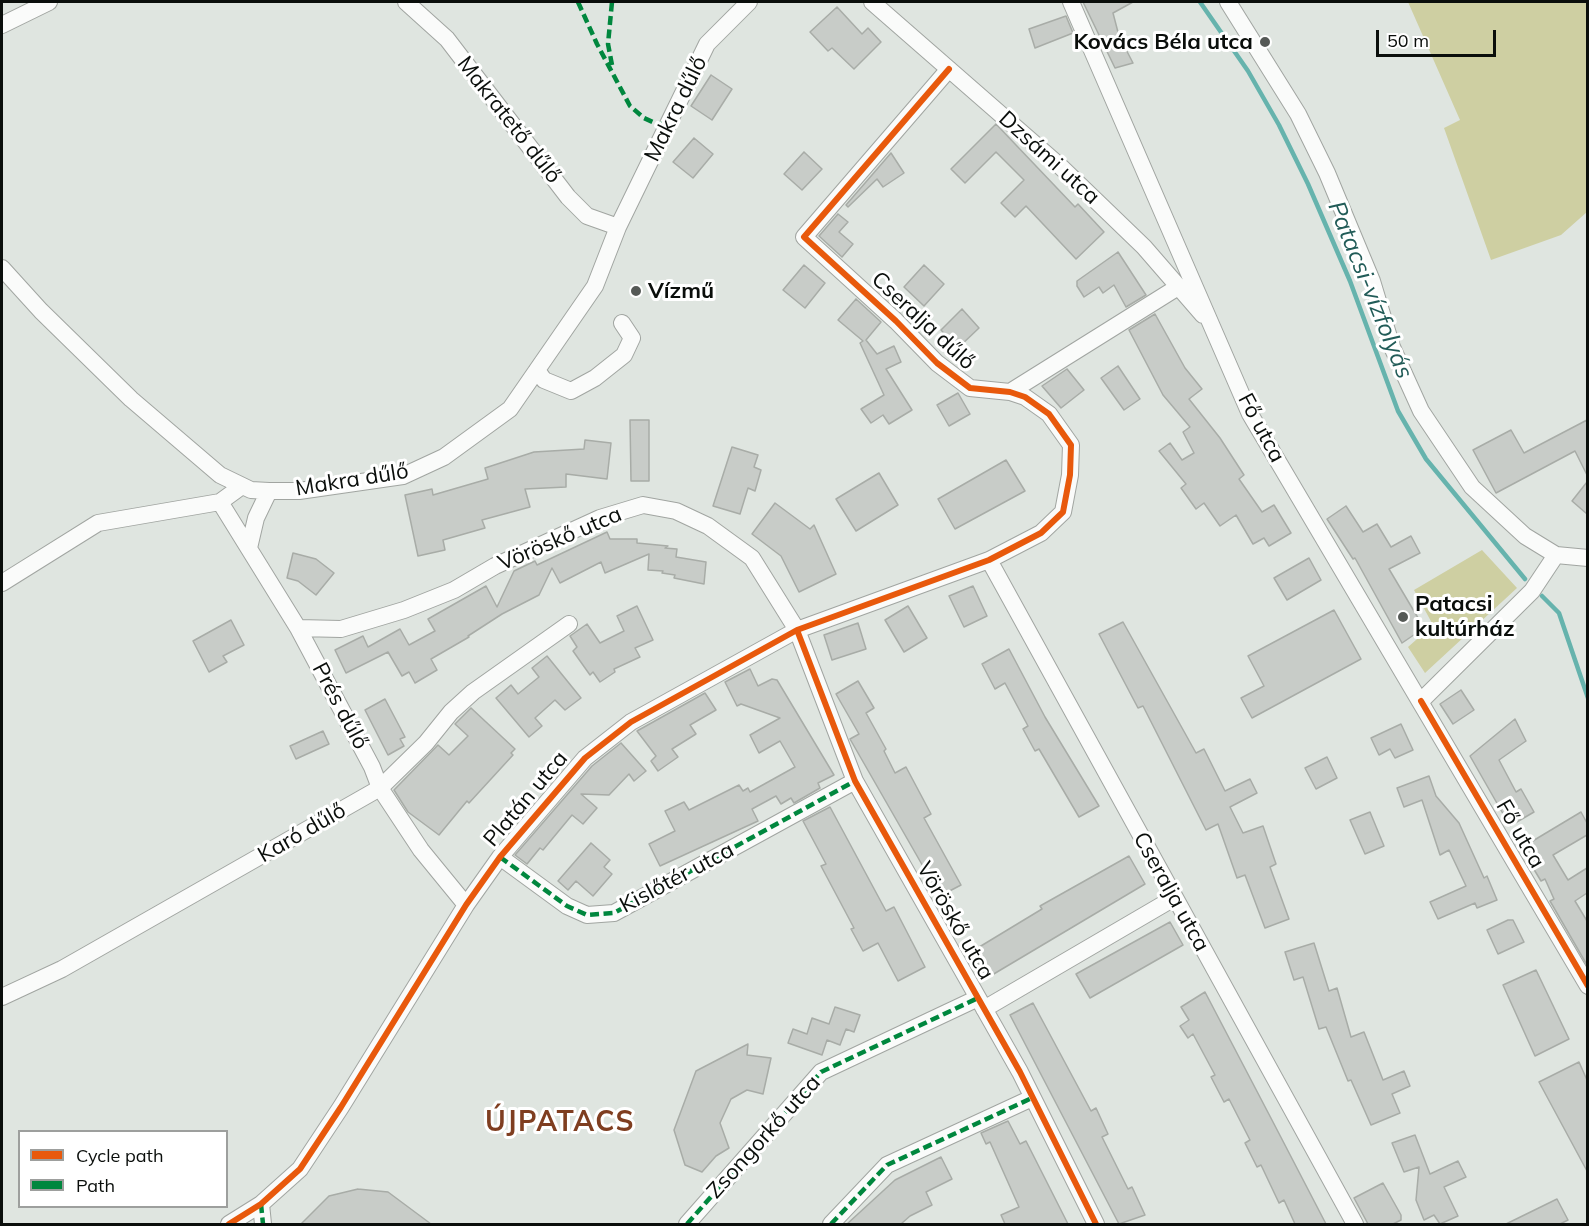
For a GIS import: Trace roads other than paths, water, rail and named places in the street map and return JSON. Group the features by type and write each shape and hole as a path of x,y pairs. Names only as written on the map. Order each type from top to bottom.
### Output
{"street":[{"path":"2,25 49,2"},
{"name":"Makratető dűlő","path":"406,2 447,39 568,197 587,216 618,228"},
{"name":"Makra dűlő","path":"2,268 40,311 131,399 220,475 251,490 269,491 299,491 403,476 444,457 510,409 595,286 618,228 707,44 749,2"},
{"name":"Dzsámi utca","path":"872,2 1061,166 1144,247 1214,327"},
{"name":"Fő utca","path":"1071,2 1250,414 1587,986"},
{"path":"1228,2 1298,114 1327,173 1372,280 1392,347 1421,411 1472,487 1525,536 1556,555 1587,558"},
{"name":"Cseralja dűlő","path":"949,69 804,237 896,321 937,363 970,388 1010,392 1025,397 1049,414 1071,445 1070,475 1063,512 1041,533 989,560"},
{"path":"1010,392 1178,286"},
{"path":"537,369 544,380 571,391 595,378 624,355 632,338 622,323"},
{"path":"2,584 98,523 220,502 242,486"},
{"path":"249,548 256,518 269,491"},
{"name":"Prés dűlő","path":"220,502 298,628 367,758 380,788 421,850 466,905"},
{"name":"Vöröskő utca","path":"298,628 341,629 404,610 454,590 495,566 600,518 643,505 676,511 708,526 753,558 797,630 855,781 981,1004 1096,1224"},
{"path":"1421,701 1532,591 1556,555"},
{"name":"Platán utca","path":"229,1224 261,1204 306,1160 466,905 500,857 585,758 631,722 797,630 989,560"},
{"name":"Cseralja utca","path":"989,560 1355,1224"},
{"name":"Karó dűlő","path":"2,998 62,969 380,788 426,743 450,712 472,692 569,624"},
{"name":"Kislőtér utca","path":"500,857 567,906 587,915 614,913 855,781"},
{"name":"Zsongorkő utca","path":"687,1224 821,1072 981,1004 1174,898"},
{"path":"831,1224 887,1165 1032,1098"},
{"path":"261,1204 263,1224"}],"waterway":[{"name":"Patacsi-vízfolyás","path":"1200,2 1248,71 1279,125 1308,184 1350,281 1398,411 1426,459 1525,579"},
{"name":"Patacsi-vízfolyás","path":"1542,596 1559,613 1588,698"}],"place":[{"name":"Kovács Béla utca","path":"1265,42"},
{"name":"Vízmű","path":"636,291"},
{"name":"Patacsi kultúrház","path":"1403,617"}],"district":[{"name":"ÚJPATACS","path":"560,1123"}]}
